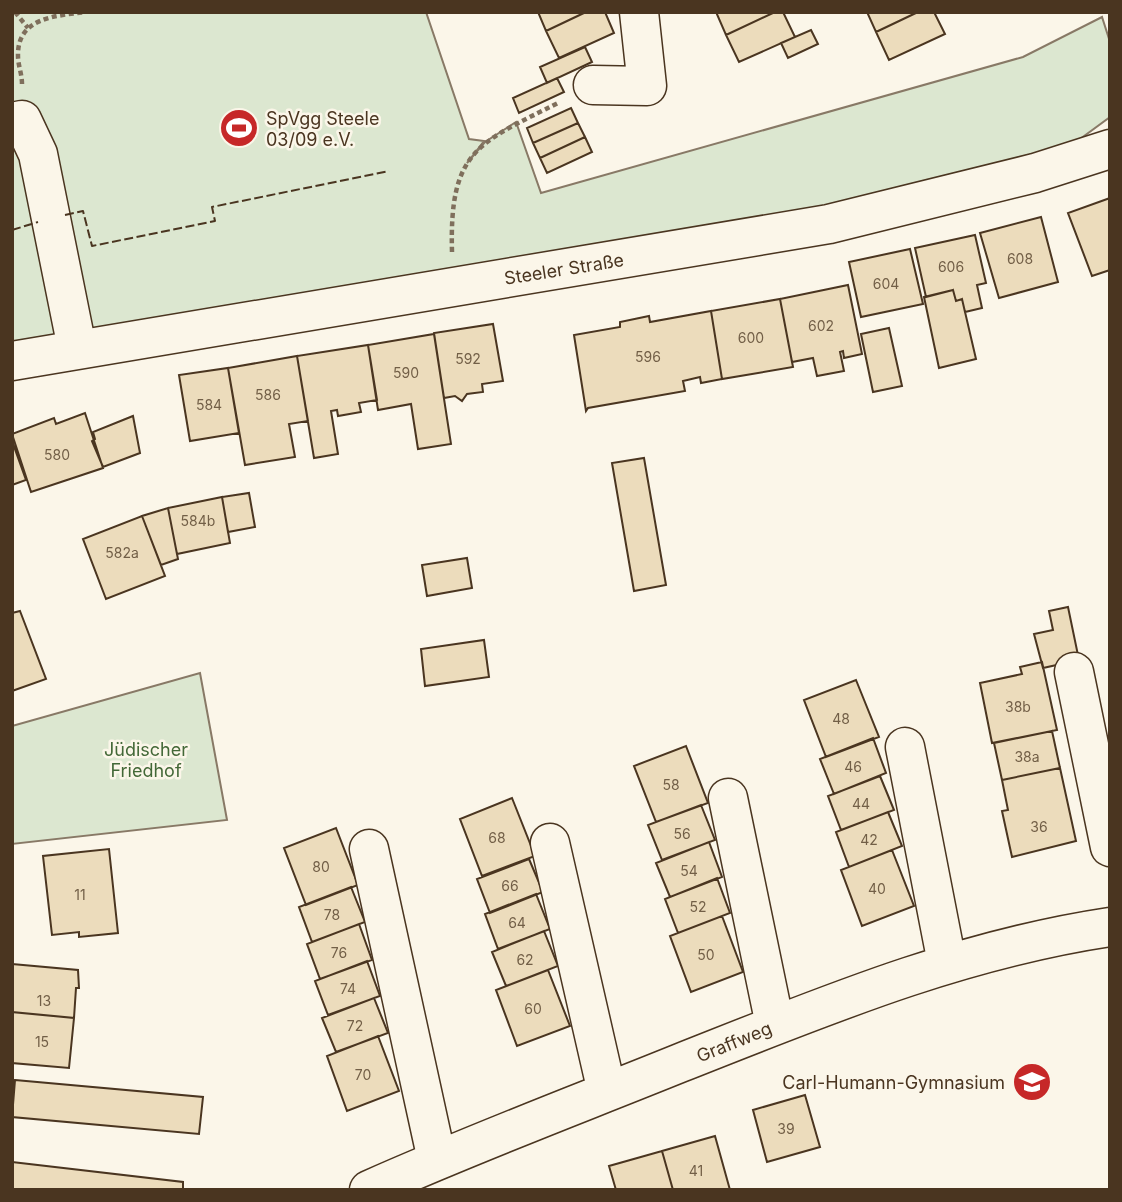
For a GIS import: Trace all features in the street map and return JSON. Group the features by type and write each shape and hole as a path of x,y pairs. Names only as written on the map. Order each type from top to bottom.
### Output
{"main road":[{"path":"593,85 647,86 639,12"},
{"path":"17,121 38,154 77,348"},
{"name":"Steeler Straße","path":"12,361 830,224 1035,173 1110,149"},
{"path":"1074,672 1110,847"},
{"path":"905,747 947,964"},
{"path":"728,798 775,1025"},
{"path":"550,843 607,1093"},
{"path":"369,849 437,1160"},
{"name":"Graffweg","path":"369,1190 437,1160 843,997 947,964 1065,934 1110,927"}],"path":[{"path":"15,12 27,28"},
{"path":"17,121 22,76 18,57 19,43 27,28 43,18 85,12"},
{"path":"453,287 454,199 465,165 484,142 514,123 593,85"}],"green space":[{"path":"12,12 426,12 469,139 484,141 467,163 485,142 516,122 541,193 1023,57 1102,17 1110,42 1110,117 1035,172 12,360"},
{"name":"Jüdischer Friedhof","path":"200,673 227,820 12,844 12,726"}],"building":[{"path":"538,12 586,12 546,31"},
{"path":"586,12 605,12 614,33 559,58 546,31"},
{"path":"716,12 775,12 726,35"},
{"path":"775,12 783,12 795,37 739,62 726,35"},
{"path":"867,12 918,12 876,32"},
{"path":"918,12 934,12 945,34 889,60 876,32"},
{"path":"811,30 818,44 788,58 781,43"},
{"path":"585,47 592,62 547,83 540,67"},
{"path":"557,78 564,92 519,113 513,98"},
{"path":"571,108 578,123 533,143 527,128"},
{"path":"578,123 585,137 540,158 533,143"},
{"path":"585,137 592,152 547,173 540,158"},
{"path":"1110,198 1110,270 1092,276 1068,213"},
{"path":"1041,217 1058,282 999,298 980,233"},
{"path":"975,235 986,283 977,285 982,308 965,312 962,299 956,301 953,290 926,297 915,248"},
{"path":"910,249 923,304 861,317 849,262"},
{"path":"848,285 862,354 844,358 843,351 840,352 844,371 817,376 813,358 792,362 780,299"},
{"path":"953,290 956,301 962,299 976,359 939,368 924,297"},
{"path":"780,299 793,367 722,379 711,311"},
{"path":"711,311 722,379 701,383 700,377 683,381 685,391 588,408 586,411 574,335 620,327 620,322 649,316 650,322"},
{"path":"493,324 503,381 482,384 483,392 467,394 462,401 455,396 444,398 434,333"},
{"path":"889,328 902,386 873,392 861,334"},
{"path":"434,334 451,444 418,449 411,404 378,410 368,345"},
{"path":"368,345 377,400 359,403 361,412 338,416 337,410 331,411 338,454 314,458 297,356"},
{"path":"297,356 308,421 289,424 295,457 245,465 228,368"},
{"path":"228,368 239,433 190,441 179,375"},
{"path":"85,413 103,468 31,492 12,434 54,418 56,424"},
{"path":"133,416 140,453 103,467 92,441 95,439 93,432"},
{"path":"12,441 26,480 12,485"},
{"path":"644,458 666,585 634,591 612,463"},
{"path":"249,493 255,527 228,532 222,497"},
{"path":"222,497 230,543 177,554 168,508"},
{"path":"168,508 178,559 161,565 142,516"},
{"path":"142,516 165,576 106,599 83,539"},
{"path":"467,558 472,588 427,596 422,565"},
{"path":"1068,607 1079,660 1043,668 1034,634 1053,630 1049,611"},
{"path":"20,611 46,679 12,691 12,613"},
{"path":"484,640 489,677 425,686 421,649"},
{"path":"1042,662 1057,730 992,743 980,683 1022,674 1020,667"},
{"path":"856,680 879,737 826,757 804,700"},
{"path":"1052,731 1060,768 1002,780 994,743"},
{"path":"873,738 886,773 834,794 820,759"},
{"path":"686,746 708,803 656,822 634,766"},
{"path":"1060,768 1076,841 1012,857 1002,811 1008,810 1002,780"},
{"path":"880,776 894,810 841,830 828,796"},
{"path":"512,798 535,856 482,876 460,819"},
{"path":"701,805 715,840 662,860 648,825"},
{"path":"888,812 902,846 849,867 836,832"},
{"path":"336,828 358,885 306,905 284,848"},
{"path":"709,842 722,877 670,897 656,863"},
{"path":"109,849 118,933 79,937 79,932 52,935 43,856"},
{"path":"892,850 914,906 862,926 841,870"},
{"path":"529,859 543,892 490,913 477,879"},
{"path":"717,878 730,913 678,933 665,899"},
{"path":"351,887 365,922 312,942 299,907"},
{"path":"536,894 550,929 498,949 485,914"},
{"path":"722,916 743,972 691,992 670,936"},
{"path":"359,924 372,960 320,979 307,944"},
{"path":"544,931 558,966 506,986 492,952"},
{"path":"367,961 380,996 328,1015 315,981"},
{"path":"12,964 78,970 79,988 76,988 74,1018 12,1012"},
{"path":"548,970 570,1026 517,1046 496,990"},
{"path":"374,998 388,1033 336,1052 322,1018"},
{"path":"12,1012 74,1018 69,1068 12,1063"},
{"path":"378,1036 399,1091 347,1111 327,1056"},
{"path":"15,1080 203,1097 199,1134 12,1117"},
{"path":"805,1095 820,1147 767,1162 753,1110"},
{"path":"715,1136 730,1190 673,1190 662,1151"},
{"path":"662,1151 673,1190 616,1190 609,1166"},
{"path":"12,1162 183,1182 183,1190 12,1190"}],"fence":[{"path":"65,215 83,211 92,246 215,221 212,207 389,171"},
{"path":"12,230 38,222"}],"place":[{"name":"SpVgg Steele 03/09 e.V.","path":"239,128"},
{"name":"Carl-Humann-Gymnasium","path":"1032,1082"}]}
